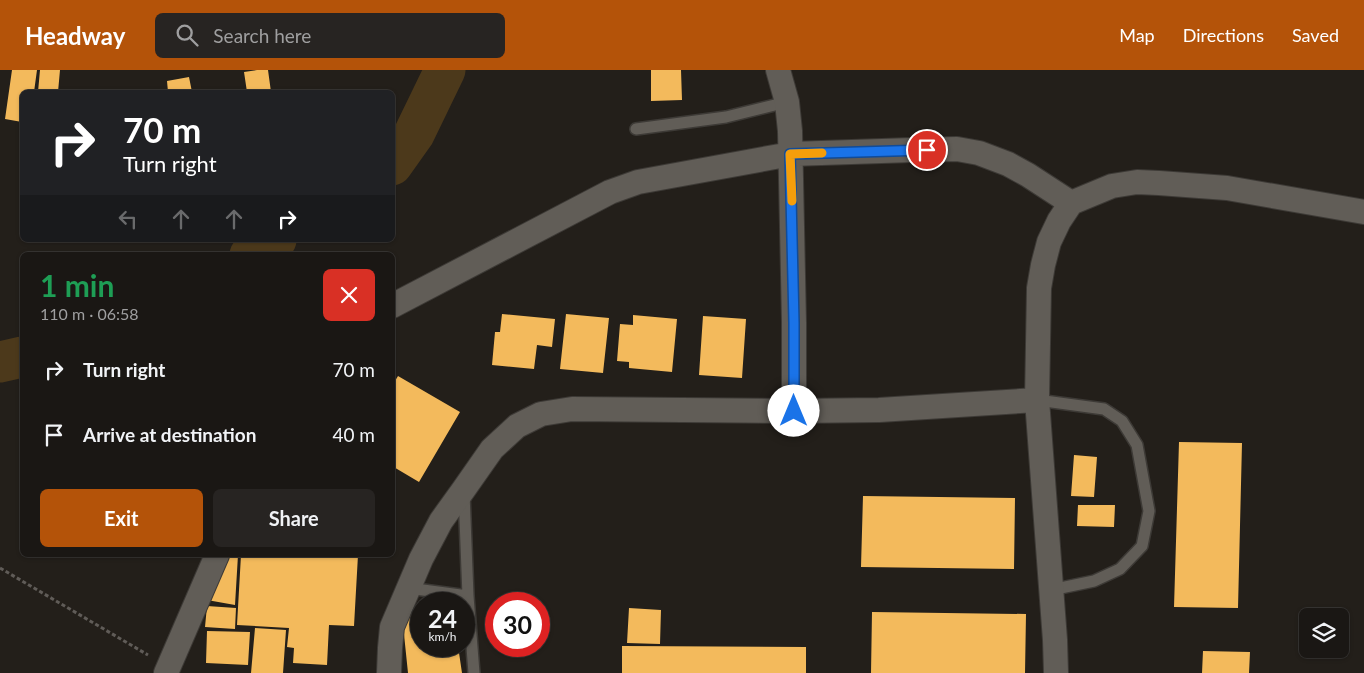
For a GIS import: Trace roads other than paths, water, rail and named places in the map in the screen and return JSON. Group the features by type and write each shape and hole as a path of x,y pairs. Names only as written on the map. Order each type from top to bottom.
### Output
{"street":[{"path":"778,70 787,102 790,131 794,411"},
{"path":"395,304 610,192 638,182 790,154 957,149 979,153 1008,164 1071,203"},
{"path":"1056,673 1037,400 1039,288 1049,242 1059,221 1071,203 1112,186 1137,182 1228,188 1364,212"},
{"path":"389,673 392,627 421,559 441,521 492,449 517,426 541,414 572,409 878,410 1037,400"},
{"path":"174,671 216,557"}],"lane":[{"path":"636,129 726,117 787,102"},
{"path":"1037,400 1104,409 1122,421 1137,445 1149,512 1142,546 1120,569 1094,581 1051,590"},
{"path":"464,489 468,592"},
{"path":"408,588 438,592"},
{"path":"473,657 474,673"}],"waterway":[{"path":"395,161 414,134 445,70"},
{"path":"255,252 273,242"},
{"path":"0,362 20,357"}]}
